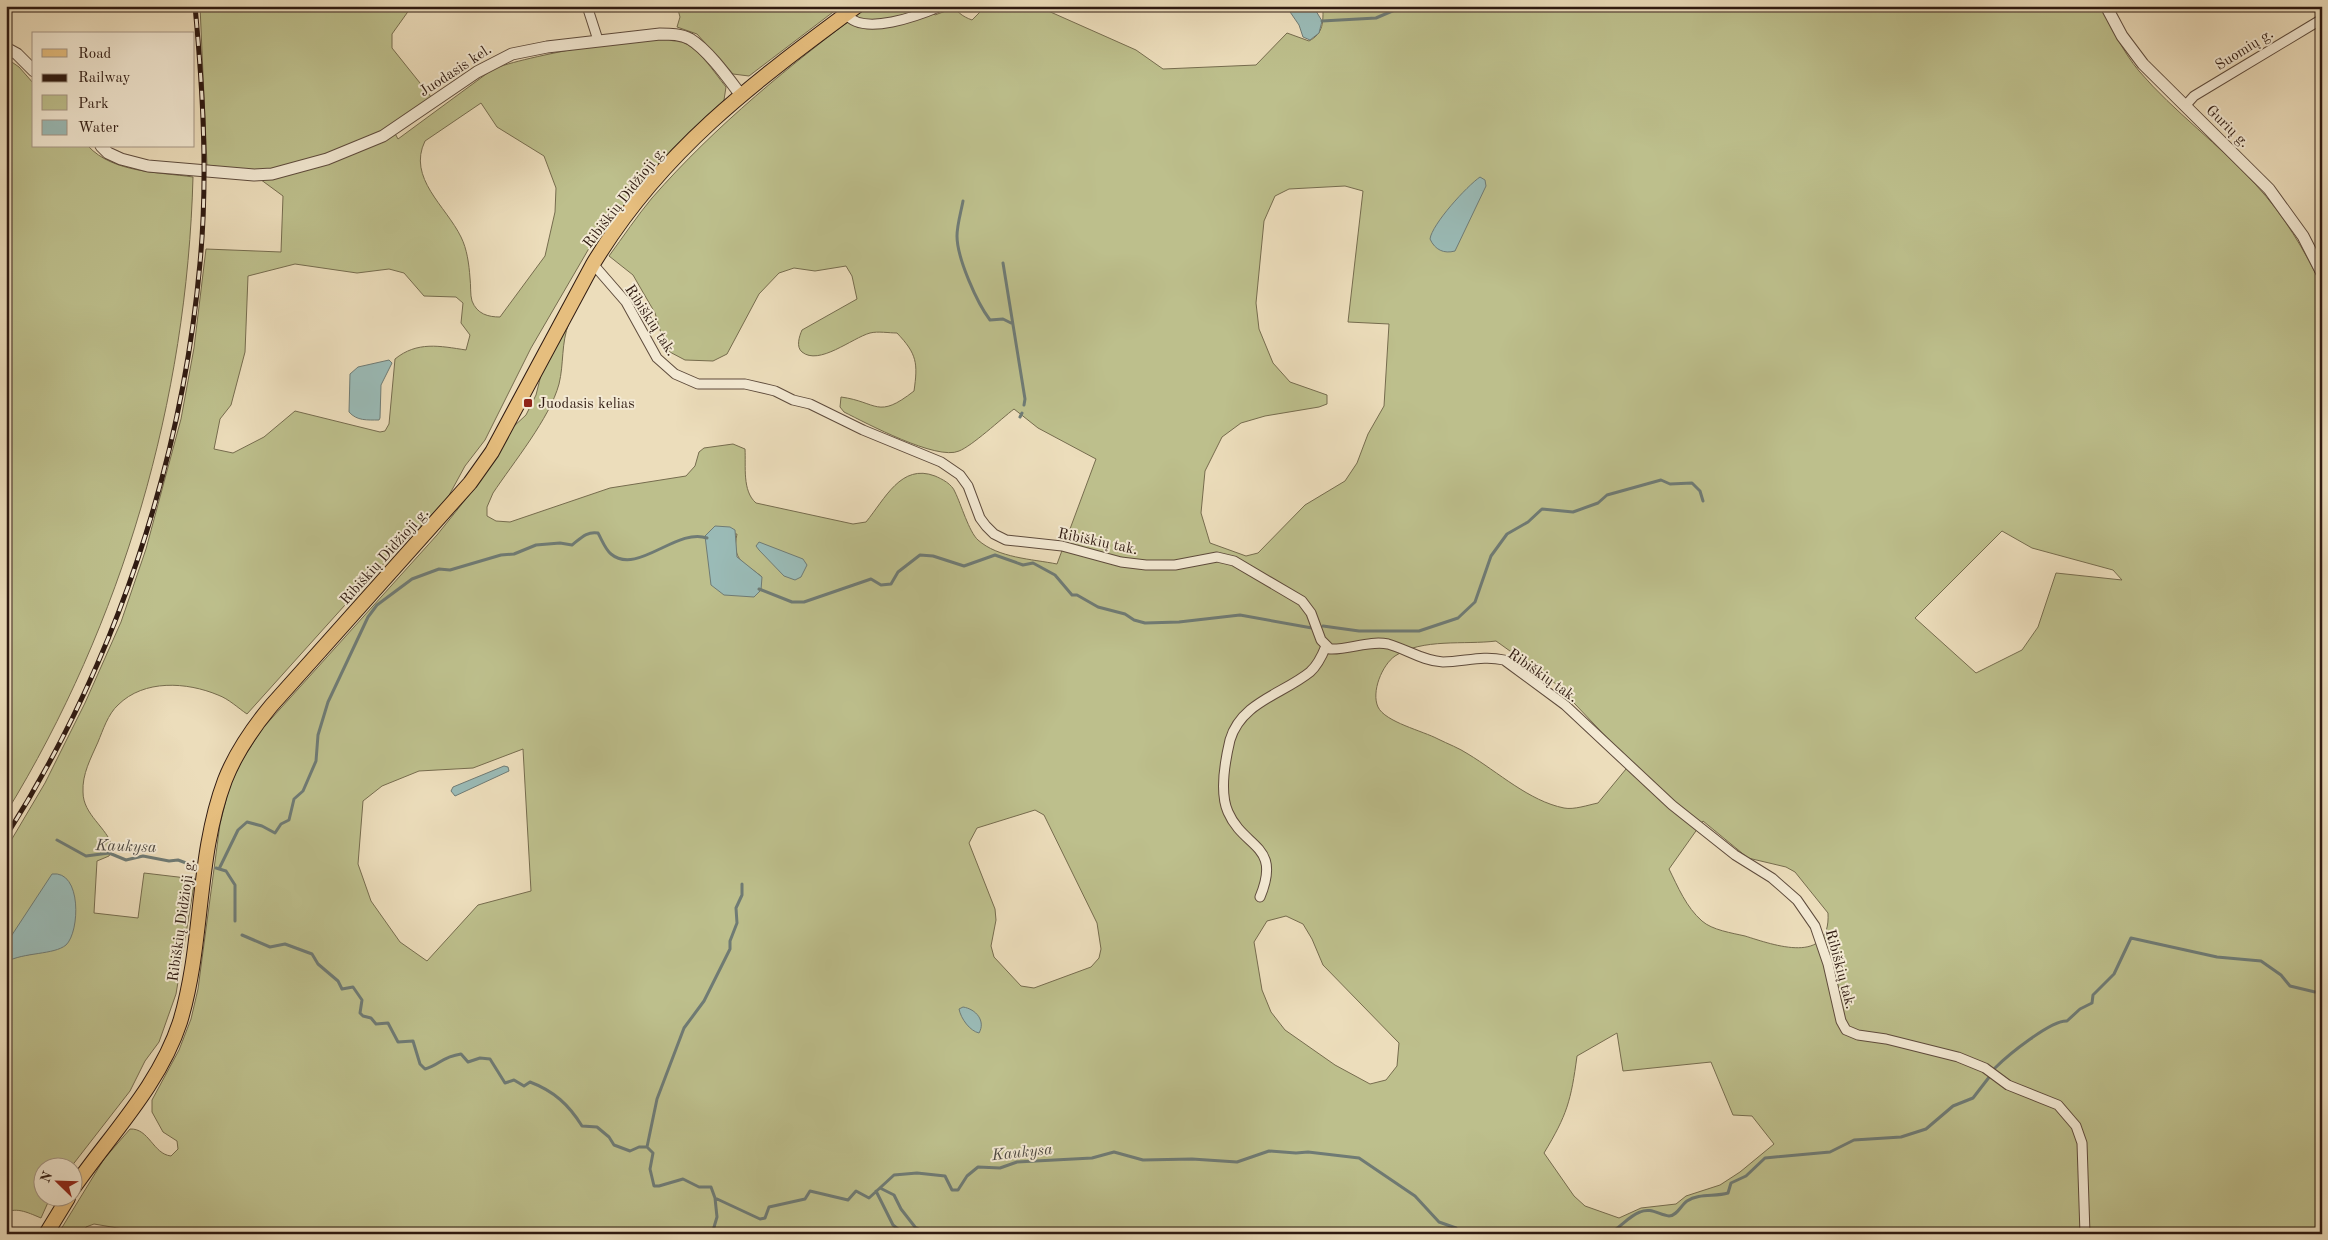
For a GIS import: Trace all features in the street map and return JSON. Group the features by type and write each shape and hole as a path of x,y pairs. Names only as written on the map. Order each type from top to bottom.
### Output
{"main road":[{"name":"Ribiškių Didžioji g.","path":"82,1176 152,1082 173,1041 186,1001 218,801 230,767 243,742 271,706 470,483 492,452 605,243 658,176 697,134 740,94 852,10"},
{"path":"46,1234 62,1208"}],"street":[{"path":"588,6 598,40"},
{"path":"852,10 851,20 861,24 883,24 904,20 941,6"},
{"name":"Gurių g.","path":"2106,6 2132,50 2185,106 2269,189 2303,236 2322,273"},
{"name":"Suomių g.","path":"2185,106 2194,96 2322,19"},
{"name":"Juodasis kel.","path":"103,148 108,153 132,163 254,175 272,174 327,159 383,136 477,72 512,54 539,48 598,40 660,34 683,36 697,45 740,94"},
{"path":"6,48 17,54 32,69"},
{"name":"Ribiškių tak.","path":"593,264 626,302 658,358 675,374 698,384 745,384 775,391 793,400 810,404 863,430 941,462 960,476 968,486 980,518 986,526 994,534 1006,540 1062,546 1121,562 1138,564 1175,565 1217,557 1234,562 1302,601 1312,612 1326,646 1335,649 1386,644 1420,657 1443,662 1491,657 1504,660 1550,692 1672,805 1735,856 1772,878 1797,900 1815,926 1828,964 1841,1021 1846,1030 1858,1035 1886,1039 1958,1057 1985,1068 2008,1085 2058,1105 2076,1126 2082,1142 2085,1234"},
{"path":"1260,897 1268,875 1262,853 1228,813 1224,800 1225,772 1230,742 1236,727 1246,713 1310,671 1320,661 1326,646"}],"green space":[{"path":"200,6 412,6 392,34 392,48 432,98 391,126 398,139 493,69 558,52 617,42 644,39 681,41 700,55 726,87 724,100 659,163 603,235 595,238 531,348 485,440 465,466 447,499 363,585 247,714 218,695 193,687 166,685 140,691 128,697 111,713 87,766 83,785 84,800 87,808 106,834 113,848 109,856 97,861 94,913 138,918 144,873 195,879 176,994 159,1042 145,1061 130,1091 78,1158 32,1158 32,1208 46,1208 41,1218 19,1210 6,1213 6,962 15,957 32,954 6,944 6,849 45,783 85,703 121,622 146,549 181,419 194,348 206,249 281,252 283,196 249,171 207,165","holes":["481,103 497,127 544,156 556,188 555,212 545,256 500,317 483,314 474,305 463,242 431,191 421,167 421,154 425,141","295,264 357,273 389,269 404,273 424,296 456,297 463,303 461,323 470,335 466,350 438,346 420,347 403,353 395,359 389,424 385,431 380,432 295,411 264,437 233,453 214,449 220,419 231,405 245,352 248,276"]},
{"path":"677,6 841,6 749,76 733,74 697,34 677,27 680,17"},
{"path":"869,6 925,6 935,15 956,10 972,20 986,6 1037,6 1136,50 1163,69 1256,65 1287,33 1309,41 1314,38 1322,26 1323,6 2100,6 2123,48 2139,71 2167,100 2242,170 2266,196 2285,221 2309,260 2322,287 2322,1234 330,1234 327,1230 313,1234 153,1234 94,1224 86,1227 84,1234 58,1234 74,1208 82,1208 82,1195 104,1159 130,1129 142,1133 165,1154 171,1156 178,1149 177,1141 163,1132 152,1112 152,1100 179,1050 191,1019 198,989 220,824 229,788 241,762 262,729 437,535 478,484 512,428 526,415 536,395 541,375 569,323 566,331 561,376 548,411 493,493 487,507 487,516 496,521 510,522 610,488 686,476 695,466 699,452 704,448 733,444 745,449 747,485 756,503 853,524 866,522 887,494 903,479 913,474 923,473 938,477 954,489 971,531 986,546 995,551 1016,557 1057,564 1096,459 1038,428 1014,409 971,444 959,451 949,453 935,451 901,439 844,412 840,407 841,397 878,407 892,405 902,400 914,391 916,373 912,353 897,333 870,333 836,350 817,356 809,355 800,350 799,342 802,330 857,299 852,276 846,266 815,271 794,268 779,273 759,294 727,354 713,361 685,360 666,350 655,313 633,275 609,256 635,219 676,171 728,120 783,73","holes":["1345,186 1363,191 1348,322 1389,324 1384,406 1368,434 1357,463 1345,481 1305,505 1258,553 1246,556 1210,543 1201,513 1205,471 1222,437 1241,423 1265,416 1327,404 1327,395 1290,382 1273,363 1259,329 1256,303 1264,221 1275,196 1289,189","2002,531 2032,548 2113,570 2122,580 2056,573 2038,627 2022,650 1976,673 1915,618","737,534 736,550 738,556 762,577 705,536","1496,641 1556,684 1631,763 1598,803 1577,808 1564,808 1538,799 1465,752 1396,722 1378,707 1376,694 1379,679 1390,660 1395,656 1406,650 1431,644","523,749 531,891 478,905 427,961 400,942 371,901 358,864 363,801 382,786 419,771 473,768","1035,810 1044,815 1097,923 1101,949 1099,958 1091,967 1034,988 1021,986 994,957 991,946 996,920 995,909 969,843 977,828","1703,821 1748,858 1786,867 1795,872 1828,913 1826,930 1820,940 1811,946 1798,948 1771,944 1717,929 1706,924 1691,910 1669,869","1286,916 1303,924 1312,939 1323,965 1399,1043 1397,1066 1386,1080 1370,1084 1335,1065 1285,1030 1271,1012 1262,990 1254,942 1267,921","1617,1033 1623,1071 1711,1062 1733,1115 1752,1116 1774,1144 1740,1172 1720,1185 1686,1196 1676,1204 1641,1208 1619,1218 1585,1206 1574,1196 1544,1153 1567,1107 1573,1085 1577,1056"]},
{"path":"6,58 19,67 32,82 32,148 90,148 110,162 137,170 193,177 188,261 178,344 162,426 141,507 115,587 84,664 47,740 6,813"}],"water":[{"path":"1289,6 1313,6 1322,21 1319,33 1310,40 1303,37 1299,25 1288,9"},
{"path":"1480,177 1485,180 1486,186 1455,251 1447,252 1440,250 1434,246 1430,239 1432,232 1451,206"},
{"path":"389,360 392,363 381,385 379,420 355,417 349,412 350,374 358,367"},
{"path":"715,526 730,527 735,530 737,557 762,577 761,590 754,597 724,595 711,585 705,536"},
{"path":"759,542 803,559 807,565 801,577 795,580 784,576 756,546"},
{"path":"504,766 508,767 509,771 455,796 451,791 453,787"},
{"path":"52,874 62,875 69,882 73,891 76,903 76,916 71,938 61,948 6,962 6,944"},
{"path":"963,1007 972,1010 978,1016 981,1024 979,1033 972,1030 964,1020 959,1009"}],"waterway":[{"path":"1322,21 1376,18 1404,6"},
{"path":"963,201 957,236 964,268 979,303 990,320 1003,319 1011,323"},
{"path":"1003,263 1025,399 1024,405"},
{"path":"1020,417 1022,413"},
{"path":"1323,626 1359,631 1419,631 1458,618 1475,602 1491,556 1507,534 1528,522 1542,509 1573,512 1598,503 1607,495 1661,480 1670,484 1692,483 1700,491 1703,501"},
{"path":"219,869 238,830 247,822 262,826 275,833 281,824 289,820 294,799 303,791 316,761 318,735 328,702 368,617 377,605 412,579 439,569 450,570 501,555 514,554 536,545 560,543 572,545 591,533 598,533 609,552 621,559 645,556 670,544 695,536 707,538"},
{"path":"759,589 792,602 804,602 871,579 881,585 891,584 898,572 920,555 933,556 964,566 995,555 1023,565 1033,563 1055,575 1072,595 1077,595 1098,607 1125,614 1134,620 1145,623 1179,622 1240,615 1312,628"},
{"name":"Kaukysa","path":"57,840 86,856 109,853 126,860 143,856 169,861 178,860 197,867"},
{"name":"Kaukysa","path":"216,868 226,871 235,885 235,921"},
{"path":"647,1147 657,1099 684,1028 704,1001 730,949 730,941 737,923 736,908 742,895 742,884"},
{"name":"Kaukysa","path":"242,935 270,947 285,944 312,954 318,964 338,981 342,989 353,987 362,1000 360,1013 363,1016 371,1018 376,1024 388,1023 398,1042 413,1041 420,1064 425,1069 449,1057 461,1054 468,1062 480,1058 490,1059 505,1083 514,1080 524,1086 530,1082 554,1094 566,1105 582,1126 597,1127 609,1137 614,1145 630,1151 639,1147 647,1147 653,1153 650,1169 654,1186 683,1179 699,1187 711,1187 715,1198 760,1219 765,1218 769,1207 805,1199 810,1191 848,1200 856,1191 869,1198 894,1175 917,1173 945,1176 952,1190 958,1190 967,1176 978,1167 1000,1168 1017,1162 1092,1158 1114,1152 1143,1160 1192,1159 1237,1162 1269,1151 1308,1152 1359,1158 1415,1196 1439,1222 1456,1228 1460,1234"},
{"path":"1995,1068 2019,1047 2041,1032 2060,1022 2067,1021 2080,1009 2092,1003 2093,995 2114,974 2131,938 2217,957 2261,961 2281,975 2290,986 2315,992 2322,991"},
{"path":"1608,1234 1640,1212 1648,1210 1672,1216 1692,1199 1728,1193 1731,1183 1746,1176 1765,1158 1830,1152 1854,1140 1901,1137 1926,1129 1953,1106 1973,1098 1990,1076"},
{"path":"880,1188 894,1195 901,1209 915,1227 927,1234"},
{"path":"876,1191 899,1234"},
{"path":"712,1234 717,1217 715,1198"},
{"path":"1575,1234 1580,1231 1594,1234"}],"railway":[{"path":"6,836 45,771 80,703 111,633 137,561 159,488 177,413 191,338 200,263 204,199 204,134 195,6"}],"place":[{"name":"Juodasis kelias","path":"528,403"}]}
